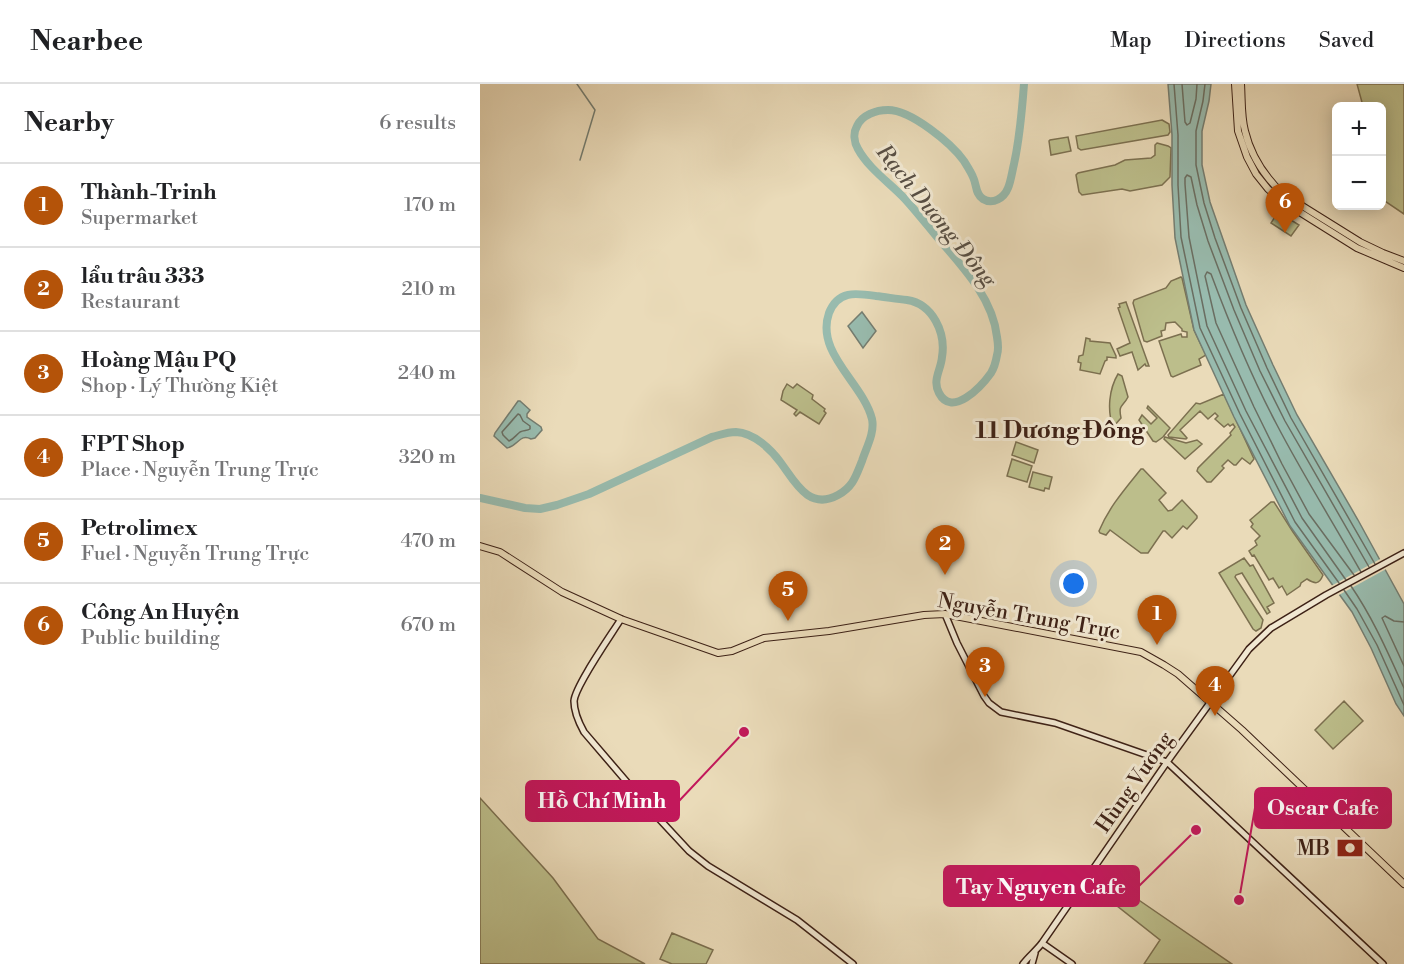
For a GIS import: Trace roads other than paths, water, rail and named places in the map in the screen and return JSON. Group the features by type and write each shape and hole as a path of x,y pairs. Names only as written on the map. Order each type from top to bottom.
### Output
{"main road":[{"path":"1235,84 1241,130 1262,171 1282,197 1381,259 1404,268"},
{"path":"1240,84 1241,130"},
{"path":"1355,243 1404,261"},
{"name":"Nguyễn Trung Trực","path":"480,546 500,552 562,592 621,619 718,653 724,653 764,638 945,614 1141,652 1174,671 1242,730 1404,884"}],"street":[{"name":"Hùng Vương","path":"1023,964 1042,944 1167,762 1249,648 1264,633 1326,595 1404,553"},
{"path":"945,614 957,644 989,703 1001,712 1054,723 1167,762 1383,964"},
{"path":"621,619 579,686 574,700 578,721 584,732 689,851 708,866 797,920 853,964"},
{"path":"1042,944 1072,964"},
{"name":"Hùng Vương","path":"1032,964 1035,953"}],"water":[{"path":"1168,84 1211,84 1202,131 1202,165 1210,202 1246,305 1297,415 1404,604 1404,716 1352,612 1290,526 1234,417 1194,330 1175,238"},
{"path":"862,312 876,331 863,348 848,326"},
{"path":"518,401 530,410 527,417 542,430 535,438 521,439 507,448 494,436"}],"waterway":[{"path":"577,84 595,110 580,160"},
{"name":"Rạch Dương Đông","path":"480,498 525,508 540,509 557,505 589,494 712,437 736,432 749,435 767,447 798,486 811,497 828,499 843,492 851,485 858,472 870,440 873,424 867,406 834,355 829,341 826,328 829,313 837,300 855,294 907,300 924,307 931,313 940,329 943,348 936,384 939,393 945,400 951,402 966,398 986,379 994,367 998,348 994,323 975,283 909,204 874,169 858,149 855,135 859,122 870,114 888,110 897,111 919,121 950,145 964,161 980,197 987,201 994,201 1004,195 1011,179 1019,134 1024,84"}],"place":[{"name":"Công An Huyện","path":"1285,233"},
{"name":"lẩu trâu 333","path":"945,575"},
{"name":"Petrolimex","path":"788,621"},
{"name":"Thành-Trinh","path":"1157,645"},
{"name":"Hoàng Mậu PQ","path":"985,697"},
{"name":"FPT Shop","path":"1215,716"},
{"name":"Hồ Chí Minh","path":"744,732"},
{"name":"Tay Nguyen Cafe","path":"1196,830"},
{"name":"MB","path":"1350,848"},
{"name":"Oscar Cafe","path":"1239,900"}],"district":[{"name":"11 Dương Đông","path":"1060,430"}]}
